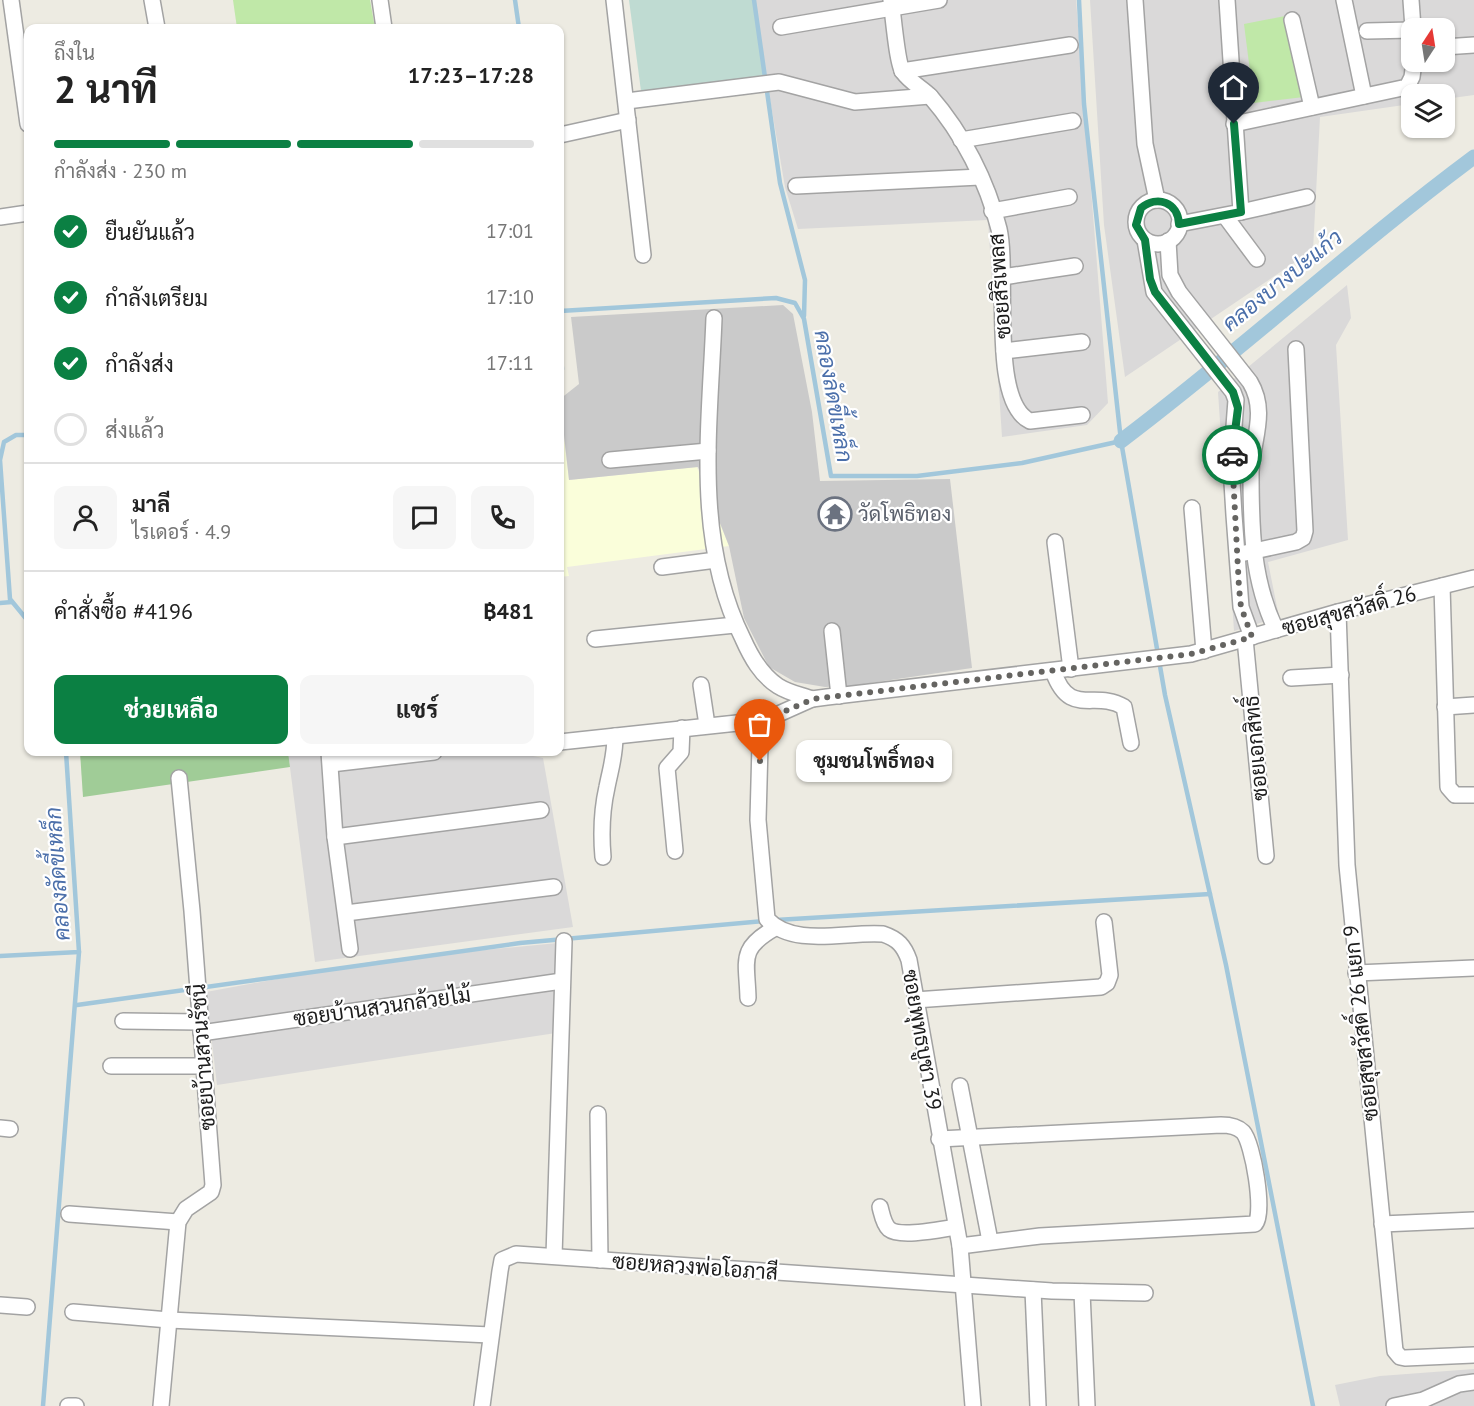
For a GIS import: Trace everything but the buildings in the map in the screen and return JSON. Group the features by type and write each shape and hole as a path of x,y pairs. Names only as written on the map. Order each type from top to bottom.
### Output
{"street":[{"path":"11,0 24,95"},
{"path":"152,0 156,24"},
{"path":"380,0 383,24"},
{"path":"614,0 643,255"},
{"path":"781,27 892,4 939,0"},
{"path":"1135,0 1145,144 1157,200"},
{"path":"1227,0 1241,212"},
{"path":"1344,0 1364,96"},
{"path":"1412,0 1412,18"},
{"path":"892,4 902,71 1071,45"},
{"path":"1292,20 1312,107"},
{"path":"1367,31 1401,29"},
{"path":"1455,46 1474,45"},
{"name":"ซอยสิริเพลส","path":"902,71 930,96 971,153 999,230 1003,278 1005,378 1014,407 1022,417 1030,421 1082,415"},
{"path":"1234,124 1407,87 1413,72"},
{"path":"627,101 779,82 855,102 930,96"},
{"path":"564,134 628,120"},
{"path":"961,140 1073,121"},
{"path":"796,186 980,177"},
{"path":"992,211 1069,197"},
{"path":"1179,224 1307,197"},
{"path":"1157,200 1164,201 1176,210 1179,224 1177,232 1168,241 1153,243 1145,240 1136,225 1137,216 1148,202 1157,200"},
{"path":"0,217 24,214"},
{"path":"1225,216 1257,260"},
{"name":"ซอยเอกสิทธิ์","path":"1145,240 1150,279 1155,292 1184,333 1233,392 1238,408 1231,466 1236,554 1241,607 1248,638 1266,856"},
{"path":"1168,241 1170,275 1179,292 1250,382 1259,409 1251,472 1254,552 1257,585 1276,630"},
{"path":"1003,278 1076,266"},
{"path":"714,318 706,486 716,560 735,625 760,671 788,692 813,699"},
{"path":"1004,351 1082,342"},
{"path":"1236,554 1296,542 1303,538 1305,531 1296,349"},
{"path":"610,460 708,451"},
{"path":"1192,508 1198,652"},
{"path":"1055,542 1071,669"},
{"path":"662,567 716,560"},
{"name":"ซอยสุขสวัสดิ์ 26","path":"564,742 765,720 813,699 1125,663 1198,652 1338,612 1474,578"},
{"path":"1442,586 1448,787 1455,795 1474,795"},
{"name":"ซอยสุขสวัสดิ์ 26 แยก 9","path":"1338,612 1347,865 1356,973 1396,1354 1405,1358 1474,1355"},
{"path":"595,639 735,625"},
{"path":"832,631 839,696"},
{"path":"1053,671 1064,694 1074,699 1124,707 1131,743"},
{"path":"1291,678 1341,675"},
{"path":"701,685 707,725"},
{"path":"1445,706 1474,705"},
{"path":"748,998 747,955 754,941 775,928 767,919 765,910 758,820 760,745 765,720"},
{"path":"675,852 667,768 681,752 682,728"},
{"path":"603,857 603,820 607,785 615,758 615,736"},
{"path":"350,949 335,837 330,758 365,756"},
{"name":"ซอยบ้านสวนรัชนี","path":"177,1222 186,1209 211,1192 213,1185 179,777"},
{"path":"335,837 541,810"},
{"path":"346,913 554,887"},
{"path":"915,1000 1101,987 1107,983 1110,975 1104,922"},
{"name":"ซอยพุทธบูชา 39","path":"775,928 796,936 868,933 894,938 904,948 909,960 939,1139 960,1246 974,1406"},
{"path":"554,1256 564,941"},
{"path":"1356,973 1474,968"},
{"name":"ซอยบ้านสวนกล้วยไม้","path":"123,1021 201,1027 562,981"},
{"path":"111,1066 203,1066"},
{"path":"960,1086 990,1241"},
{"path":"598,1114 600,1260"},
{"path":"939,1139 1221,1125 1233,1126 1243,1132 1253,1162 1260,1214 1255,1224 990,1241 960,1246"},
{"path":"880,1207 888,1228 894,1232 904,1233 956,1227"},
{"path":"69,1214 177,1222 160,1406"},
{"path":"1382,1224 1474,1220"},
{"name":"ซอยหลวงพ่อโอภาสี","path":"490,1335 502,1260 516,1254 1033,1290 1145,1293"},
{"path":"1033,1290 1038,1406"},
{"path":"1082,1292 1087,1406"},
{"path":"0,1305 27,1306"},
{"path":"73,1312 169,1320 490,1335 482,1406"},
{"path":"1394,1406 1423,1400 1459,1384 1474,1382"},
{"path":"68,1406 76,1406"}],"shaded area":[{"path":"629,0 753,0 766,77 641,91"},
{"path":"753,0 1076,0 1108,403 1087,425 1002,437 988,220 798,229 785,187"},
{"path":"1090,0 1474,0 1474,95 1455,98 1455,84 1401,84 1401,105 1320,117 1313,250 1125,377 1104,225"},
{"path":"1347,285 1351,318 1336,345 1348,540 1268,562 1279,617 1234,631 1218,392"},
{"name":"วัดโพธิทอง","path":"783,305 793,314 812,412 820,481 950,479 972,668 850,686 825,687 795,682 769,667 744,618 729,546 698,467 569,480 564,435 564,396 579,384 571,317"},
{"path":"564,439 569,480 697,467 729,546 567,567 569,576 564,577"},
{"path":"289,756 533,756 543,758 573,927 315,962"},
{"path":"558,943 556,1033 217,1085 206,992 381,960"},
{"path":"1474,1369 1474,1406 1340,1406 1335,1385 1380,1376"}],"green space":[{"path":"233,0 370,0 374,24 236,24"},
{"path":"1285,16 1304,97 1254,103 1244,24"},
{"path":"80,756 289,756 290,767 83,797"}],"waterway":[{"path":"515,0 518,24"},
{"path":"754,0 780,183 805,280 804,316"},
{"path":"1079,0 1084,104 1121,441 1165,695 1226,965 1313,1406"},
{"name":"คลองบางปะแก้ว","path":"1121,441 1474,157"},
{"name":"คลองลัดขี้เหล็ก","path":"564,311 776,298 795,303 804,319 831,476 917,476 1022,463 1121,441"},
{"name":"คลองลัดขี้เหล็ก","path":"24,435 16,435 4,442 0,460 10,599 24,616"},
{"path":"0,603 12,602"},
{"name":"คลองลัดขี้เหล็ก","path":"0,956 79,952 66,756"},
{"path":"776,920 1210,894"},
{"path":"77,1005 520,943 765,921"},
{"path":"43,1406 79,952"}],"way so far":[{"path":"760,761 760,745 765,720 813,699 1191,654 1252,637 1241,607 1232,455"}],"place":[{"name":"วัดโพธิทอง","path":"835,514"},
{"name":"ชุมชนโพธิ์ทอง","path":"760,761"}],"route":[{"path":"1232,455 1238,408 1233,392 1163,306 1150,279 1145,240 1136,225 1141,208 1148,202 1157,200 1170,204 1176,210 1179,224 1241,212 1234,124"}]}
